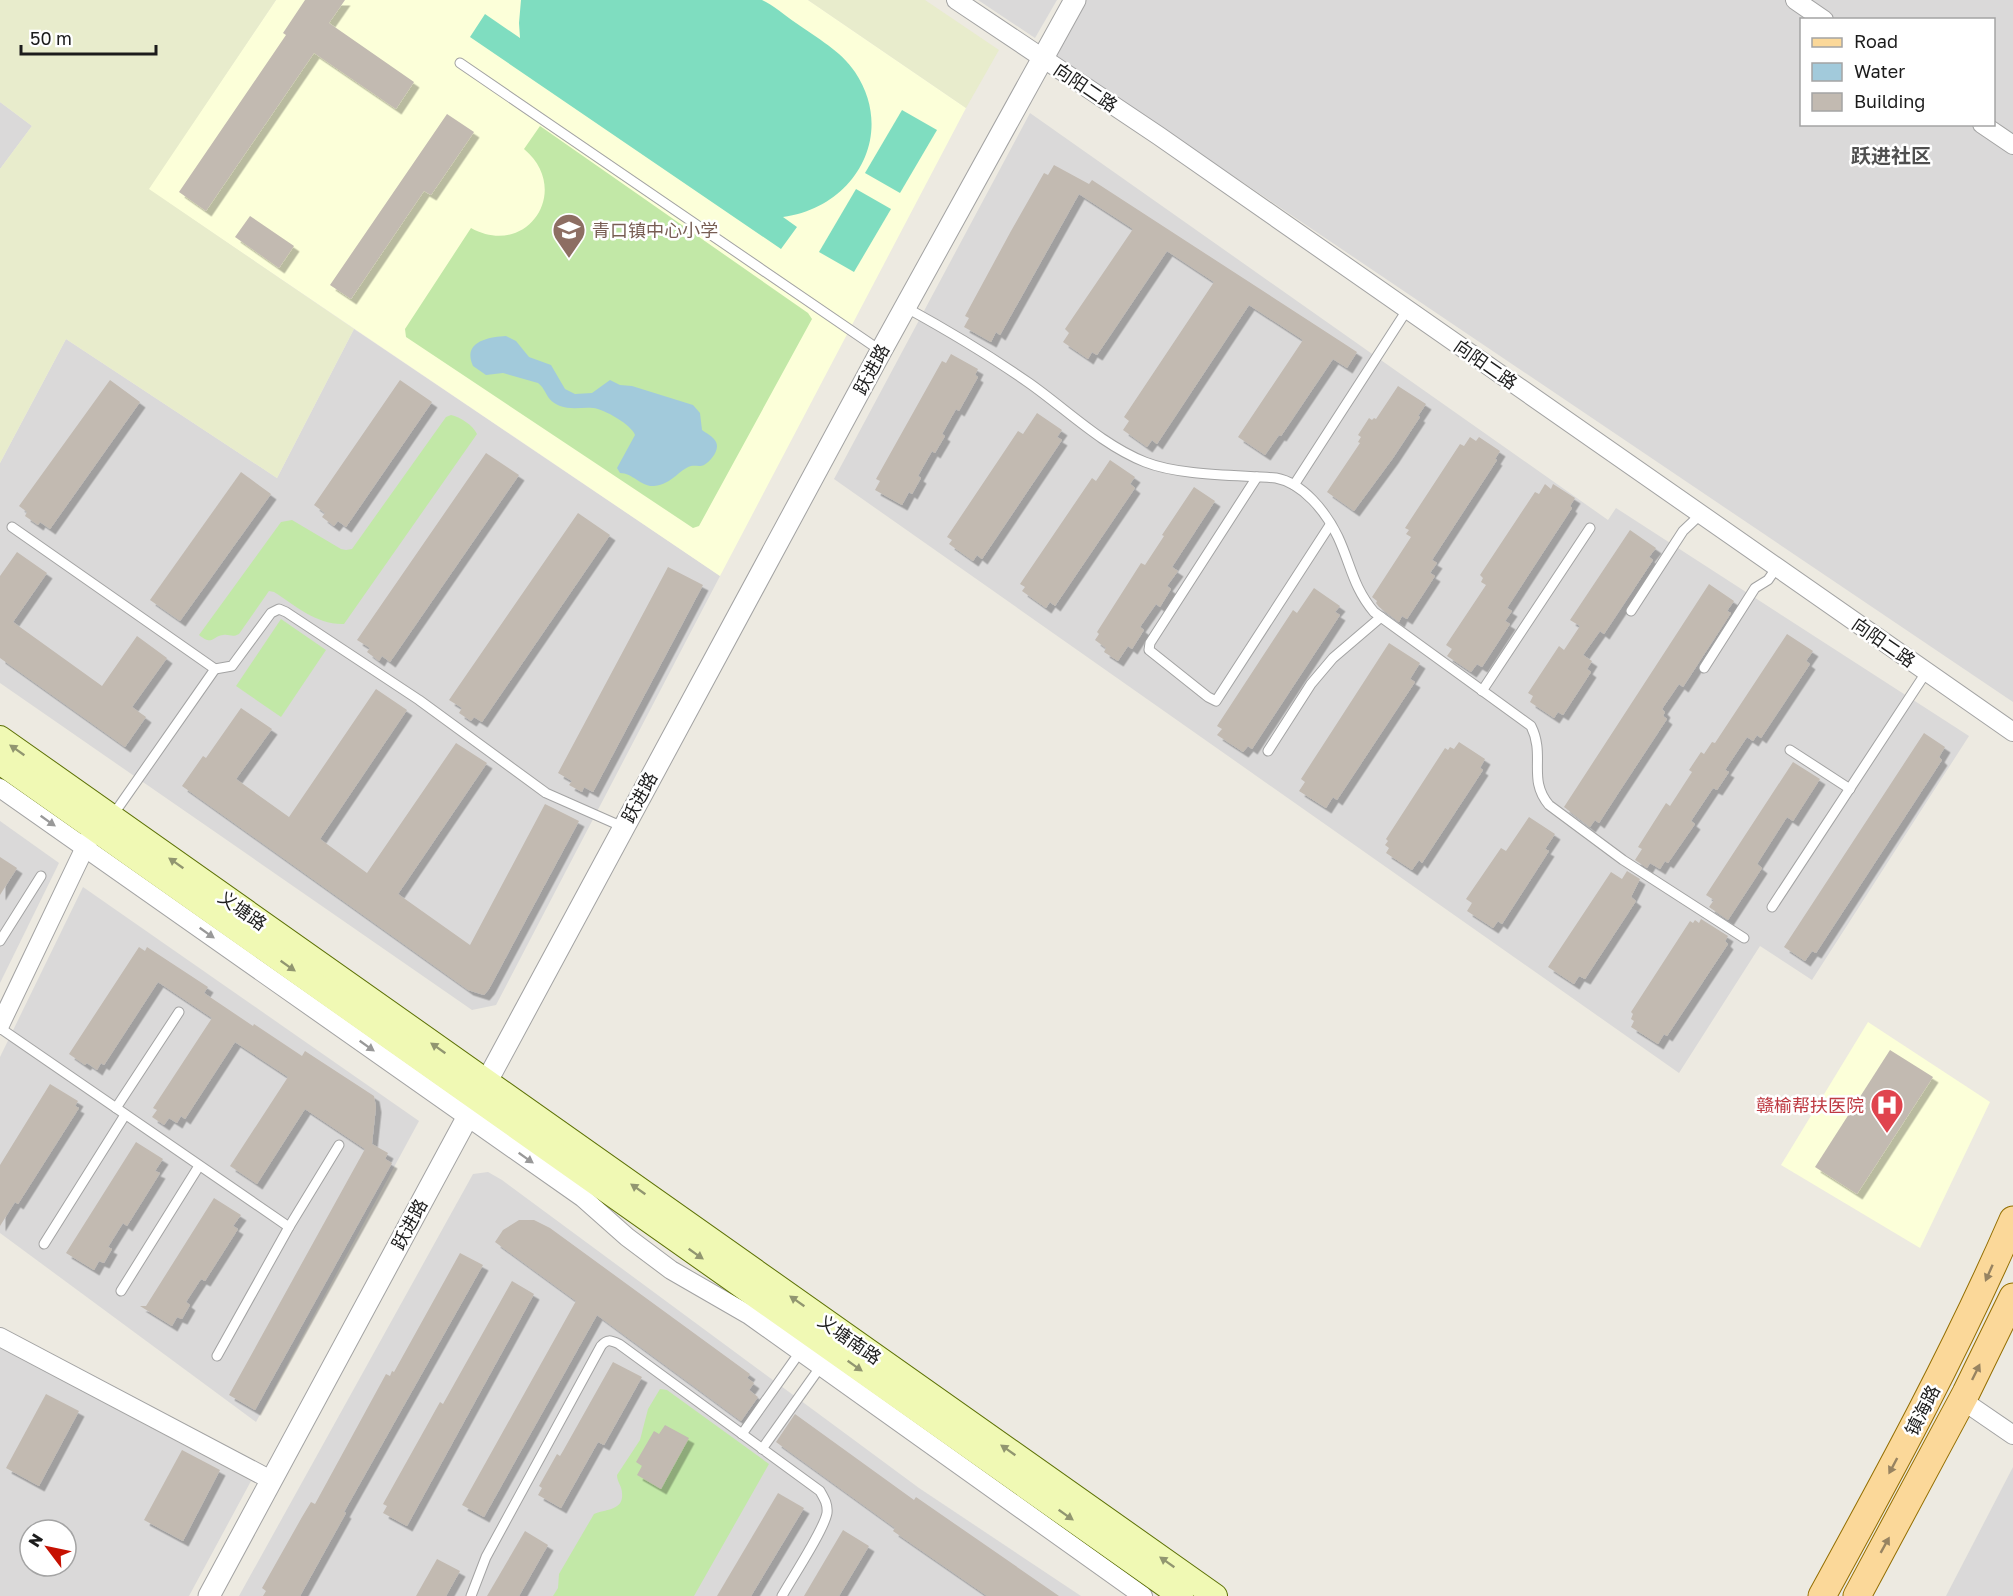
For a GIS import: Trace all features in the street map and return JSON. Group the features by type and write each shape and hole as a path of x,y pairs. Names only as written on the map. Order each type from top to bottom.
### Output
{"main road":[{"name":"义塘路","path":"0,738 97,831"},
{"name":"义塘路","path":"0,762 476,1099"},
{"name":"义塘南路","path":"476,1099 1181,1596"},
{"name":"义塘南路","path":"476,1099 1215,1596"},
{"name":"镇海路","path":"1822,1596 1938,1378 1987,1279 2013,1220"},
{"name":"镇海路","path":"1857,1596 1962,1400 2013,1297"}],"street":[{"name":"向阳二路","path":"956,0 1159,136 2013,732"},
{"name":"跃进路","path":"209,1596 881,351 1075,0"},
{"path":"1796,0 1821,18"},
{"path":"1985,126 2013,145"},
{"path":"0,788 97,831 476,1099 627,1237 671,1270 749,1315 1143,1596"},
{"path":"0,1026 97,831"},
{"path":"0,1337 271,1480"},
{"path":"1962,1400 2013,1435"}],"lane":[{"path":"460,63 881,351"},
{"path":"905,307 961,338 1029,383 1122,450 1144,462 1168,469 1257,477 1288,481 1294,485 1319,507 1338,536 1363,600 1381,617 1531,726 1537,737 1539,750 1537,786 1540,795 1548,805 1623,860 1744,938"},
{"path":"1294,485 1407,310"},
{"path":"1257,477 1150,643 1149,650 1208,698 1216,701 1330,525"},
{"path":"1631,611 1683,531 1701,514"},
{"path":"12,527 214,669 232,666 271,613 279,609 286,612 419,700 546,793 623,827"},
{"path":"1482,691 1590,528"},
{"path":"1704,668 1755,588 1768,580 1777,567"},
{"path":"1268,751 1311,684 1333,658 1381,617"},
{"path":"97,831 214,669"},
{"path":"1772,907 1927,672"},
{"path":"1790,750 1850,789"},
{"path":"0,941 41,876"},
{"path":"116,1108 178,1012"},
{"path":"0,1026 289,1227"},
{"path":"44,1244 125,1115"},
{"path":"218,1356 289,1227 339,1145"},
{"path":"121,1291 199,1166"},
{"path":"471,1596 486,1557 601,1346 610,1340 619,1344 742,1434 819,1491 825,1498 827,1507 824,1522 782,1596"},
{"path":"742,1434 800,1352"},
{"path":"762,1449 820,1366"}],"shaded area":[{"path":"0,0 276,0 149,189 354,329 277,478 66,339 0,463 0,169 32,126 0,102"},
{"name":"青口镇中心小学","path":"276,0 808,0 966,108 720,576 148,189"},
{"path":"808,0 925,0 999,50 966,108"},
{"path":"978,0 1057,0 1035,38"},
{"path":"1085,0 2013,0 2013,702 1054,55"},
{"path":"0,102 32,126 0,169"},
{"path":"1030,113 1608,520 1616,508 1969,736 1812,980 1760,946 1679,1073 834,479"},
{"path":"354,329 720,576 496,1005 472,1010 0,683 0,463 66,339 277,478"},
{"path":"0,821 59,863 0,983"},
{"path":"83,887 419,1121 256,1422 0,1233 0,1057"},
{"name":"赣榆帮扶医院","path":"1868,1022 1990,1102 1920,1248 1781,1165"},
{"path":"488,1172 502,1180 919,1488 1081,1596 239,1596 473,1174"},
{"path":"0,1347 251,1481 189,1596 0,1596"},
{"path":"2013,1467 2013,1596 1946,1596"}],"green space":[{"path":"521,0 762,0 836,51 855,72 867,96 871,120 869,143 861,165 848,184 830,199 808,211 783,217 797,227 781,249 470,37 485,14 520,38"},
{"path":"902,110 937,130 900,193 865,173"},
{"path":"540,126 808,313 812,319 699,526 693,528 406,337 405,329 471,228 491,235 510,234 525,227 537,216 544,200 544,183 538,165 524,149"},
{"path":"856,189 891,209 854,272 819,252"},
{"path":"451,415 466,422 477,434 344,624 316,618 269,591 239,634 223,635 212,640 199,635 281,522 292,520 341,549 352,549 446,417"},
{"path":"281,619 326,650 281,717 236,686"},
{"path":"660,1389 667,1390 769,1464 694,1596 553,1596 558,1588 559,1574 594,1514 613,1508 620,1503 622,1491 617,1475 640,1440 648,1409"}],"water":[{"path":"506,336 516,341 529,357 551,365 565,389 575,394 592,393 610,380 620,385 632,386 693,405 700,413 702,430 716,442 717,448 714,455 704,465 691,466 661,485 649,486 629,475 620,473 617,468 635,435 623,422 598,409 560,406 549,398 538,383 503,373 486,375 473,366 471,351 474,346 485,340"}],"building":[{"path":"305,0 345,0 329,23 414,82 396,109 314,53 206,211 179,192 286,35 283,33"},
{"path":"447,114 474,132 431,195 424,191 351,299 330,285"},
{"path":"1054,165 1089,184 1092,180 1357,352 1347,368 1333,359 1281,436 1279,435 1265,455 1238,437 1303,340 1249,305 1157,444 1152,440 1147,447 1123,430 1129,421 1124,417 1214,282 1167,251 1097,355 1092,352 1088,359 1063,342 1069,333 1065,329 1133,229 1079,194 1000,335 996,332 991,342 964,327 969,318 965,316 1011,231 1044,173 1048,175"},
{"path":"250,216 294,246 279,268 235,237"},
{"path":"951,354 978,369 975,375 978,377 959,411 956,409 942,434 945,436 935,453 932,451 918,476 921,478 912,494 909,492 902,505 875,490 880,481 876,479 942,361 946,363"},
{"path":"110,380 140,402 50,529 40,522 38,525 25,516 27,512 19,506"},
{"path":"400,380 432,402 346,527 338,521 334,526 322,517 325,513 314,505"},
{"path":"1398,386 1426,404 1393,458 1354,511 1327,492 1360,443 1358,442 1361,437 1358,435 1369,418 1376,419"},
{"path":"1037,413 1062,430 1057,437 1062,440 982,559 977,555 973,561 949,544 952,540 947,537 1018,431 1023,434"},
{"path":"1470,437 1476,441 1479,437 1500,451 1495,459 1497,460 1432,560 1437,563 1430,573 1435,576 1407,619 1402,616 1399,622 1379,607 1377,601 1372,597 1411,537 1406,534 1409,530 1405,528 1460,444 1464,446"},
{"path":"486,453 519,475 390,662 382,656 379,661 367,652 370,648 357,640"},
{"path":"1110,460 1135,477 1130,484 1135,488 1055,606 1050,602 1046,608 1022,591 1025,587 1020,584 1092,478 1096,481"},
{"path":"241,472 271,494 180,621 150,600"},
{"path":"1545,484 1551,489 1553,484 1575,498 1570,506 1572,508 1507,608 1512,611 1505,621 1510,624 1482,667 1477,664 1471,672 1447,656 1452,649 1446,645 1486,585 1481,582 1483,578 1480,575 1535,492 1539,494"},
{"path":"1194,487 1215,501 1172,567 1178,571 1167,586 1171,589 1160,607 1156,604 1140,627 1144,630 1132,649 1128,646 1118,661 1104,652 1106,648 1095,640 1099,634 1097,632 1141,563 1145,565"},
{"path":"578,513 610,535 482,722 474,717 471,721 459,713 462,708 449,700"},
{"path":"1630,530 1656,548 1649,557 1653,560 1604,634 1600,631 1583,655 1592,661 1587,669 1591,672 1563,715 1558,712 1554,718 1530,702 1533,696 1528,693 1559,646 1564,650 1580,626 1570,620"},
{"path":"17,552 47,573 13,622 102,686 137,636 167,658 132,707 146,717 125,747 0,658 0,576"},
{"path":"668,567 703,585 593,792 584,787 582,792 569,785 572,781 558,773"},
{"path":"1709,584 1734,601 1727,611 1731,613 1683,687 1679,684 1662,709 1665,712 1663,716 1667,719 1599,823 1595,820 1590,827 1564,807"},
{"path":"1314,588 1340,606 1335,612 1340,615 1252,749 1248,746 1243,752 1217,735 1222,729 1217,726 1293,610 1297,613"},
{"path":"1787,634 1813,651 1806,661 1810,664 1761,738 1757,735 1753,741 1747,737 1725,770 1729,772 1717,790 1713,788 1691,821 1695,824 1668,863 1665,861 1660,869 1650,863 1647,868 1635,860 1642,849 1638,847 1666,803 1670,806 1692,772 1689,770 1701,752 1704,754 1712,742 1715,743"},
{"path":"1389,643 1420,663 1410,679 1415,682 1337,800 1333,797 1326,808 1299,791 1305,782 1301,779"},
{"path":"376,689 407,710 320,839 367,873 456,743 487,763 398,894 470,945 545,804 579,821 484,995 468,990 182,786 203,756 206,758 241,708 272,729 236,779 289,817"},
{"path":"1924,733 1945,747 1939,757 1942,760 1816,953 1812,951 1805,961 1784,947"},
{"path":"1459,742 1485,759 1480,768 1483,770 1422,863 1419,860 1412,870 1386,853 1389,848 1385,845 1388,841 1386,839 1445,748 1454,749"},
{"path":"1793,762 1820,779 1793,821 1787,817 1757,864 1762,868 1728,920 1709,907 1714,900 1706,895"},
{"path":"1529,817 1555,834 1545,849 1549,851 1502,924 1498,921 1493,928 1467,911 1472,903 1466,899 1501,848 1506,851"},
{"path":"0,857 17,868 0,895"},
{"path":"1627,871 1640,879 1631,897 1636,901 1585,979 1579,976 1574,984 1548,967 1611,872 1622,879"},
{"path":"1701,919 1728,936 1725,941 1728,944 1667,1036 1664,1034 1658,1044 1631,1027 1634,1021 1631,1019 1633,1014 1631,1012 1690,921 1693,923 1695,920 1699,923"},
{"path":"139,947 145,951 147,947 208,987 204,993 253,1026 254,1024 302,1056 305,1051 374,1096 376,1107 372,1144 388,1153 385,1159 392,1163 255,1410 229,1395 365,1149 305,1109 257,1184 230,1166 288,1077 235,1042 185,1119 181,1116 177,1123 169,1118 164,1125 152,1117 157,1110 153,1108 212,1018 158,982 104,1065 101,1063 97,1070 69,1054"},
{"path":"1890,1050 1933,1077 1857,1194 1815,1167"},
{"path":"50,1084 78,1101 75,1106 79,1108 18,1204 15,1202 0,1226 0,1165"},
{"path":"136,1142 163,1159 155,1171 160,1173 127,1226 123,1223 108,1247 112,1249 104,1263 99,1261 94,1270 66,1253"},
{"path":"214,1198 241,1215 233,1226 238,1229 205,1281 201,1279 186,1302 190,1305 182,1319 177,1317 172,1326 140,1306 146,1306"},
{"path":"519,1220 534,1220 550,1228 750,1374 747,1378 754,1383 749,1390 758,1397 741,1421 597,1315 484,1517 462,1505 576,1301 495,1242 503,1230"},
{"path":"460,1253 483,1265 344,1512 346,1513 300,1596 263,1596 266,1591 262,1588 302,1517 311,1502 315,1504 386,1374 390,1376 392,1371 394,1372"},
{"path":"512,1281 534,1294 407,1526 383,1513 387,1506 383,1504 440,1402 443,1404"},
{"path":"613,1362 642,1377 604,1445 598,1442 561,1508 538,1495 542,1488 539,1486 557,1454 560,1456 563,1451"},
{"path":"46,1394 79,1411 39,1486 6,1468"},
{"path":"795,1414 914,1500 916,1497 1059,1596 987,1596 893,1531 895,1528 776,1442"},
{"path":"665,1425 689,1438 661,1489 637,1475 642,1466 636,1462 654,1431 659,1434"},
{"path":"182,1450 220,1470 183,1541 144,1520"},
{"path":"778,1493 804,1508 751,1596 717,1596"},
{"path":"843,1530 869,1546 839,1596 804,1596"},
{"path":"525,1531 548,1545 519,1596 487,1596"},
{"path":"437,1559 460,1571 446,1596 416,1596"}],"place":[{"name":"青口镇中心小学","path":"569,259"},
{"name":"赣榆帮扶医院","path":"1887,1134"}],"district":[{"name":"跃进社区","path":"1891,155"}]}
